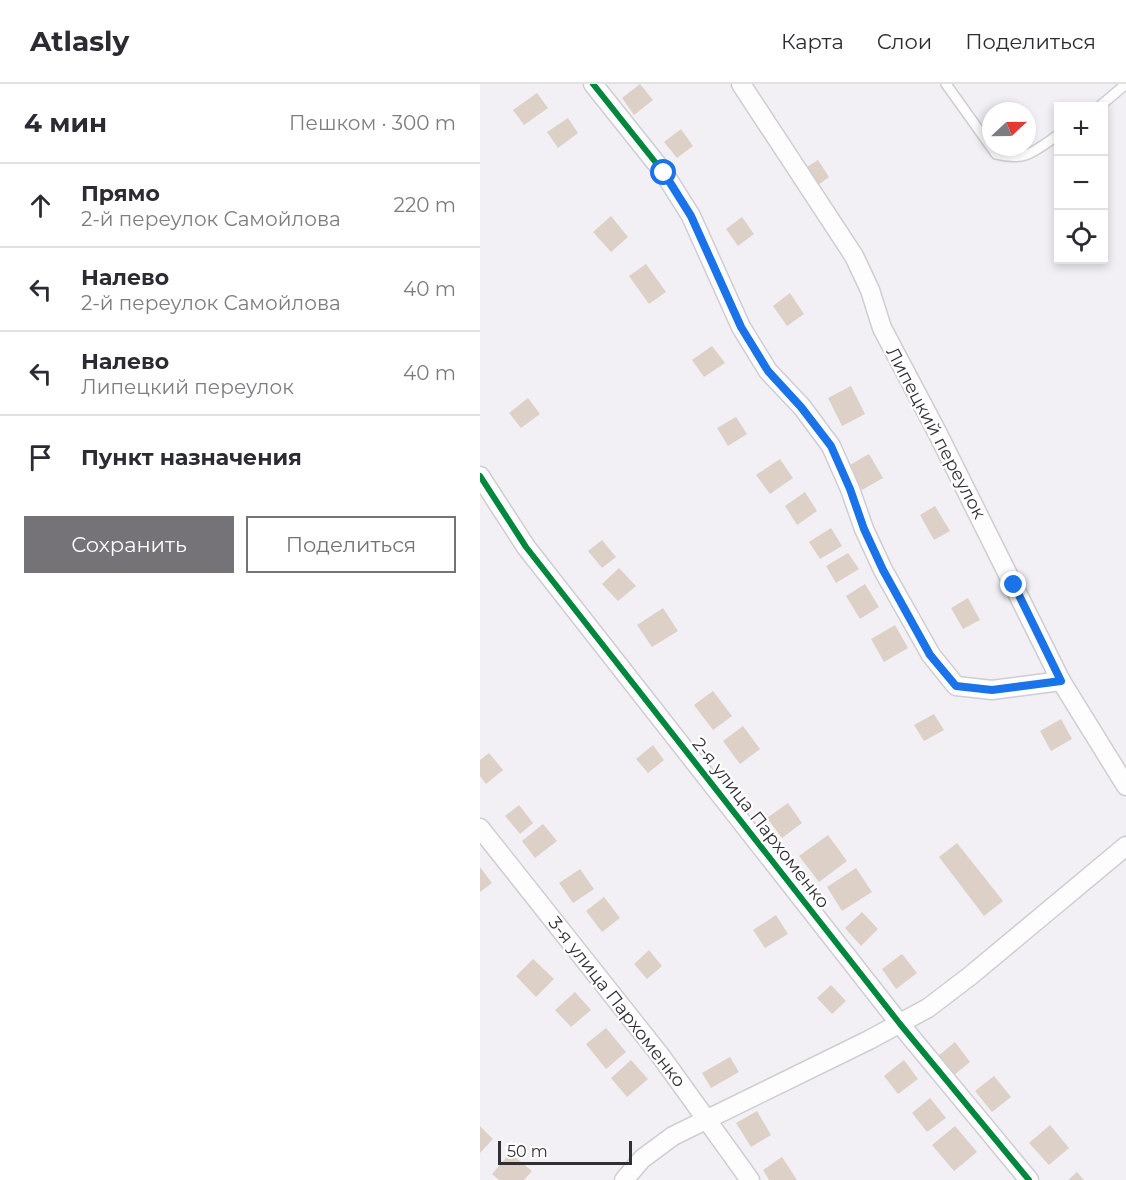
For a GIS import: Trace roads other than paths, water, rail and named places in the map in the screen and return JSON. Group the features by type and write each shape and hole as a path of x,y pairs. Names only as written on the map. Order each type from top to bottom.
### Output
{"street":[{"path":"593,84 664,173 691,216 741,327 768,371 801,407 831,446 883,570 930,655 956,686 992,690 1061,681"},
{"name":"Липецкий переулок","path":"741,84 854,256 870,290 882,328 937,432 1061,681 1126,786"},
{"name":"2-я улица Пархоменко","path":"480,476 526,547 900,1024 1029,1180"},
{"name":"3-я улица Пархоменко","path":"480,828 660,1055 750,1180"},
{"path":"624,1180 642,1159 673,1136 735,1107 928,1008 970,976 1126,846"}],"lane":[{"path":"946,84 996,154 1009,158 1028,156 1054,138"},
{"path":"1105,102 1126,84"}]}
